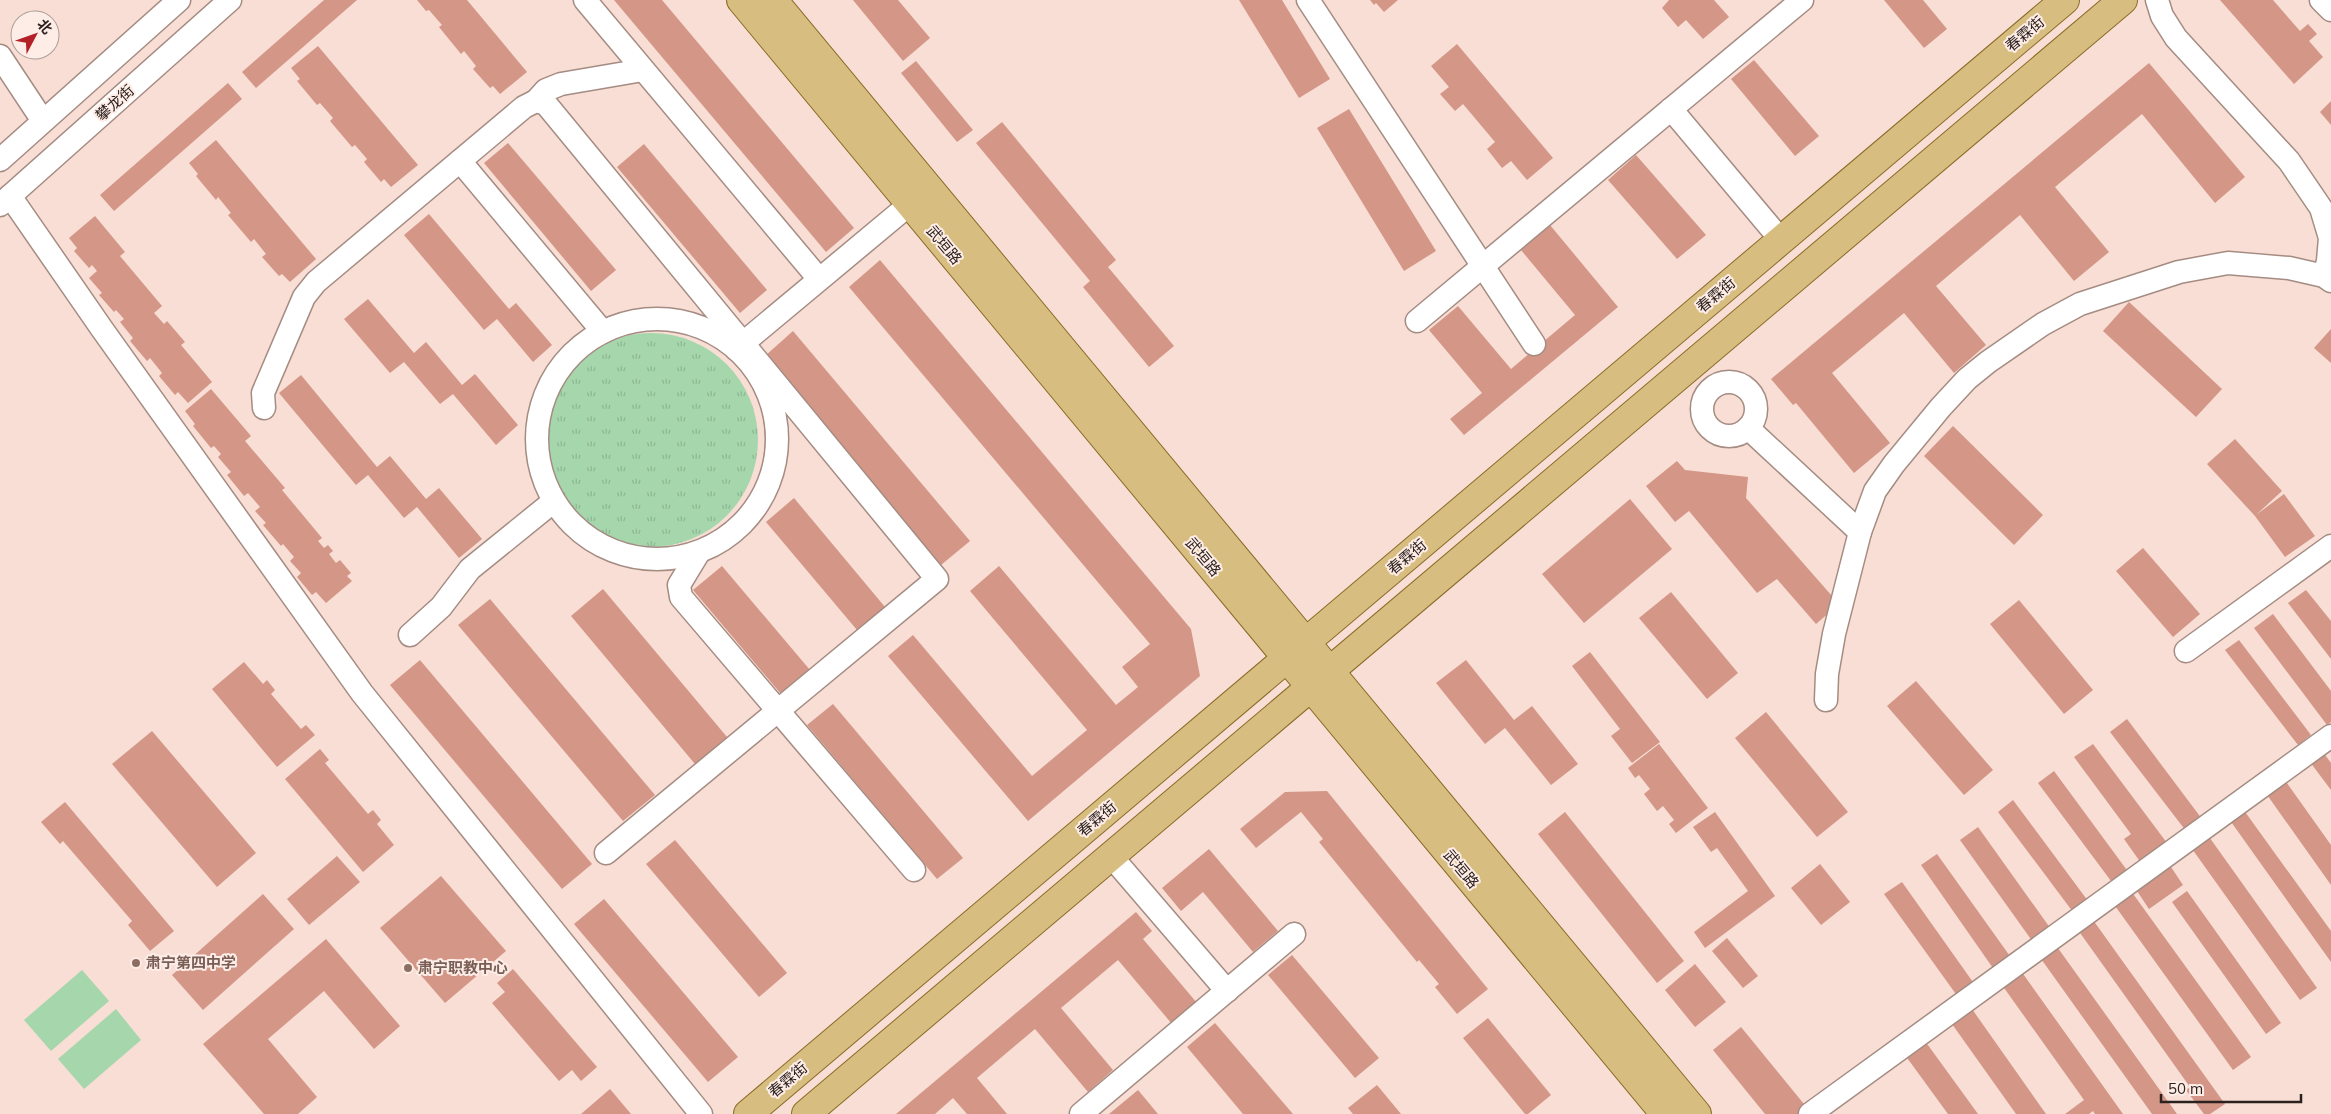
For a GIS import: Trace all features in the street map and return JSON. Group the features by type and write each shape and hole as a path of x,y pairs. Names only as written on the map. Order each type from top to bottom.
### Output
{"main road":[{"name":"武垣路","path":"741,0 910,204 1296,650"},
{"name":"武垣路","path":"773,0 1320,679 1665,1114"},
{"name":"春霖街","path":"748,1114 2065,0"},
{"path":"806,1114 2122,0"},
{"name":"武垣路","path":"1320,679 1697,1114"}],"street":[{"path":"0,160 179,0"},
{"name":"攀龙街","path":"5,201 230,0"},
{"path":"584,0 819,279"},
{"path":"1308,0 1534,344"},
{"path":"1417,322 1802,0"},
{"path":"1826,700 1827,674 1834,634 1860,532 1875,491 1894,464 1941,406 1967,379 2043,324 2080,304 2179,272 2228,263 2289,268 2328,278 2330,238 2321,208 2288,161 2176,38 2162,16 2157,0"},
{"path":"2321,0 2331,10"},
{"path":"0,56 43,121"},
{"path":"264,408 263,393 304,297 316,282 524,107 536,101 546,90 561,84 643,70"},
{"path":"536,101 546,104 739,346 937,579 606,853"},
{"path":"1672,109 1781,240"},
{"path":"460,161 603,332"},
{"path":"5,201 102,329 362,693 701,1114"},
{"path":"739,346 910,204"},
{"path":"673,320 710,331 739,346 754,368 772,402 777,431 776,460 766,493 746,522 718,544 699,552 668,559 649,559 612,551 579,530 554,501 546,484 537,446 541,408 547,390 568,358 582,345 603,332 634,321 673,320"},
{"path":"1692,364 1712,388"},
{"path":"1728,382 1736,383 1750,393 1756,408 1755,416 1748,428 1736,435 1727,436 1718,434 1711,428 1702,412 1703,404 1712,388 1728,382"},
{"path":"1748,428 1860,532"},
{"path":"410,635 441,607 470,569 554,501"},
{"path":"2186,651 2331,546"},
{"path":"699,552 679,586 681,597 914,870"},
{"path":"1810,1114 2331,736"},
{"path":"1111,856 1226,991"},
{"path":"1081,1114 1294,934"}],"green space":[{"path":"640,333 662,333 682,337 702,345 727,364 746,389 754,409 758,440 754,471 746,491 727,516 702,535 682,543 662,547 640,547 620,543 600,535 583,523 568,508 556,491 548,471 544,451 544,429 548,409 556,389 568,372 583,357 600,345 620,337"},
{"path":"82,970 109,1001 51,1051 24,1020"},
{"path":"116,1009 141,1040 84,1089 58,1059"}],"building":[{"path":"324,0 357,0 256,88 242,72"},
{"path":"417,0 467,0 527,72 500,94 493,86 490,88 473,69 476,66 464,51 461,54 439,27 442,25"},
{"path":"614,0 662,0 854,228 826,252"},
{"path":"853,0 898,0 930,38 903,61"},
{"path":"1239,0 1282,0 1330,79 1299,98"},
{"path":"1370,0 1398,0 1384,12 1376,3 1374,5"},
{"path":"1669,0 1714,0 1729,17 1703,39 1686,20 1678,27 1662,8"},
{"path":"1884,0 1923,0 1947,29 1924,48"},
{"path":"2220,0 2273,0 2300,31 2308,24 2317,34 2309,41 2323,57 2294,84"},
{"path":"1457,44 1553,158 1527,180 1511,161 1502,168 1487,149 1495,142 1463,104 1455,111 1440,94 1449,87 1431,66"},
{"path":"318,46 418,165 391,187 384,179 381,182 364,162 367,159 355,145 352,147 330,121 333,118 320,103 317,105 297,81 300,79 291,68"},
{"path":"1754,60 1819,136 1795,156 1731,79"},
{"path":"916,61 973,130 957,142 901,73"},
{"path":"2149,63 2245,177 2215,203 2142,114 2055,187 2109,252 2074,281 2020,215 1936,286 1986,345 1954,373 1904,313 1832,373 1890,443 1854,473 1796,403 1793,405 1771,379"},
{"path":"228,83 242,99 114,211 100,195"},
{"path":"2331,101 2331,125 2320,112"},
{"path":"1349,109 1436,251 1404,271 1317,128"},
{"path":"1002,122 1116,260 1108,267 1174,346 1149,367 1083,287 1090,281 976,143"},
{"path":"216,140 316,259 290,282 282,274 279,276 262,257 266,254 254,239 251,242 228,215 231,213 218,197 216,200 196,176 198,174 189,163"},
{"path":"508,143 616,270 591,291 484,163"},
{"path":"644,144 767,290 740,313 617,167"},
{"path":"1636,155 1706,235 1677,259 1608,180"},
{"path":"429,214 509,309 516,303 552,345 533,362 497,319 484,330 404,235"},
{"path":"95,216 125,252 120,256 162,306 154,313 164,324 167,321 185,342 181,345 212,382 188,403 178,392 175,395 159,376 162,373 150,358 147,361 130,341 133,338 120,322 124,319 116,310 114,312 99,295 102,293 89,278 97,271 92,265 89,268 74,251 77,248 69,238"},
{"path":"1550,225 1618,307 1464,435 1450,419 1482,393 1429,330 1458,306 1511,369 1575,315 1521,250"},
{"path":"880,260 1191,629 1200,676 1028,821 888,656 913,635 1032,776 1087,730 970,591 999,566 1116,705 1138,687 1122,667 1150,644 849,287"},
{"path":"368,299 414,353 426,342 462,385 475,374 518,425 496,445 453,394 440,404 404,362 390,373 344,319"},
{"path":"2129,302 2222,389 2196,417 2103,331"},
{"path":"2331,329 2331,363 2314,348"},
{"path":"793,331 970,541 941,565 765,356"},
{"path":"301,375 377,467 390,456 426,499 439,488 482,539 459,558 417,507 404,518 368,475 356,485 279,393"},
{"path":"211,389 251,436 245,441 285,488 282,490 322,538 318,541 324,548 328,545 333,551 329,554 336,563 340,560 351,573 347,576 352,581 326,603 316,592 312,595 297,577 301,573 290,561 294,557 283,544 281,546 263,525 266,523 255,511 260,507 248,493 244,496 227,475 231,472 218,457 221,454 214,446 211,448 193,426 195,424 185,411"},
{"path":"1953,426 2043,515 2014,545 1924,456"},
{"path":"2235,439 2282,491 2256,515 2284,494 2315,536 2285,557 2255,516 2207,464"},
{"path":"1677,461 1685,470 1748,477 1746,498 1839,604 1816,624 1777,579 1757,593 1689,511 1675,522 1646,486"},
{"path":"794,498 885,607 857,630 766,522"},
{"path":"1630,499 1672,549 1584,623 1542,574"},
{"path":"2143,548 2200,614 2173,637 2116,571"},
{"path":"722,566 810,670 781,694 693,590"},
{"path":"603,589 727,737 695,764 571,616"},
{"path":"2306,590 2331,621 2331,659 2288,603"},
{"path":"1671,592 1738,673 1707,699 1639,618"},
{"path":"490,599 655,795 623,821 458,625"},
{"path":"2019,600 2093,690 2064,714 1990,624"},
{"path":"2273,614 2331,691 2331,722 2327,725 2254,628"},
{"path":"2239,640 2311,735 2298,745 2225,650"},
{"path":"1590,652 1660,742 1632,763 1611,736 1620,729 1572,666"},
{"path":"420,660 592,864 562,889 390,685"},
{"path":"1466,660 1514,720 1532,706 1578,764 1551,785 1505,728 1485,744 1436,683"},
{"path":"244,662 263,684 267,680 275,690 271,694 301,729 306,725 315,735 277,767 212,689"},
{"path":"1916,681 1993,770 1964,795 1887,706"},
{"path":"833,704 963,858 937,879 807,725"},
{"path":"1766,712 1848,812 1817,837 1735,738"},
{"path":"2127,719 2202,819 2186,831 2110,732"},
{"path":"152,731 256,853 217,887 112,764"},
{"path":"1659,744 1708,808 1676,833 1669,824 1674,820 1663,806 1657,811 1644,794 1650,789 1639,775 1635,778 1628,768"},
{"path":"2093,744 2167,843 2141,863 2124,839 2131,834 2074,757"},
{"path":"320,749 329,760 325,763 368,814 373,810 381,820 377,824 394,845 363,872 285,779"},
{"path":"2323,752 2331,763 2331,790 2310,762"},
{"path":"2054,771 2129,873 2114,885 2038,783"},
{"path":"2284,779 2331,845 2331,885 2265,792"},
{"path":"1327,791 1488,989 1457,1014 1435,987 1439,984 1419,960 1417,962 1319,842 1323,839 1301,812 1256,848 1240,829 1285,792"},
{"path":"2013,800 2088,901 2073,912 1998,812"},
{"path":"65,802 174,931 150,951 128,925 132,921 63,841 60,844 41,822"},
{"path":"2243,809 2331,931 2331,962 2229,819"},
{"path":"1565,812 1684,961 1657,983 1538,834"},
{"path":"1715,812 1775,896 1705,948 1694,932 1748,891 1717,848 1711,852 1693,827"},
{"path":"1978,827 2053,932 2035,945 1960,840"},
{"path":"2207,834 2317,988 2300,1000 2190,846"},
{"path":"675,840 787,973 759,997 646,864"},
{"path":"1209,849 1278,931 1253,952 1203,892 1181,911 1162,888"},
{"path":"1937,854 2012,959 1995,971 1921,865"},
{"path":"337,856 360,882 309,925 287,899"},
{"path":"1820,864 1850,902 1821,925 1791,888"},
{"path":"2169,864 2183,885 2149,909 2135,888"},
{"path":"441,876 506,951 445,1003 380,928"},
{"path":"1902,882 1975,985 1958,997 1884,894"},
{"path":"2131,891 2251,1057 2233,1070 2113,903"},
{"path":"2187,891 2281,1023 2266,1034 2172,902"},
{"path":"263,894 294,929 203,1010 172,975"},
{"path":"604,899 738,1057 708,1082 574,924"},
{"path":"1136,912 1152,931 1143,939 1197,1003 1172,1024 1118,960 1061,1008 1113,1070 1088,1092 1035,1029 977,1078 1007,1114 967,1114 953,1098 935,1114 896,1114"},
{"path":"2093,920 2225,1104 2210,1114 2204,1114 2186,1090 2190,1087 2078,930"},
{"path":"1727,938 1758,976 1743,988 1712,951"},
{"path":"326,939 400,1026 374,1049 324,991 268,1039 317,1097 298,1114 264,1114 203,1044"},
{"path":"2055,944 2177,1114 2152,1114 2039,956"},
{"path":"1292,955 1379,1058 1355,1078 1268,975"},
{"path":"1695,964 1726,1002 1695,1027 1665,990"},
{"path":"513,969 597,1067 581,1081 572,1070 559,1081 492,1003 505,992 497,983"},
{"path":"2021,971 2123,1114 2095,1114 2093,1111 2089,1114 2065,1114 2084,1100 2002,985"},
{"path":"1972,1009 2046,1114 2016,1114 1952,1024"},
{"path":"1488,1018 1551,1095 1528,1114 1525,1114 1463,1038"},
{"path":"1215,1023 1293,1114 1243,1114 1187,1047"},
{"path":"1741,1027 1808,1109 1802,1114 1765,1114 1713,1050"},
{"path":"1925,1041 1978,1114 1948,1114 1905,1055"},
{"path":"1377,1085 1401,1114 1353,1114 1348,1108"},
{"path":"610,1089 631,1114 581,1114"},
{"path":"1138,1090 1158,1114 1109,1114"}],"place":[{"name":"肃宁第四中学","path":"136,963"},
{"name":"肃宁职教中心","path":"408,968"}]}
